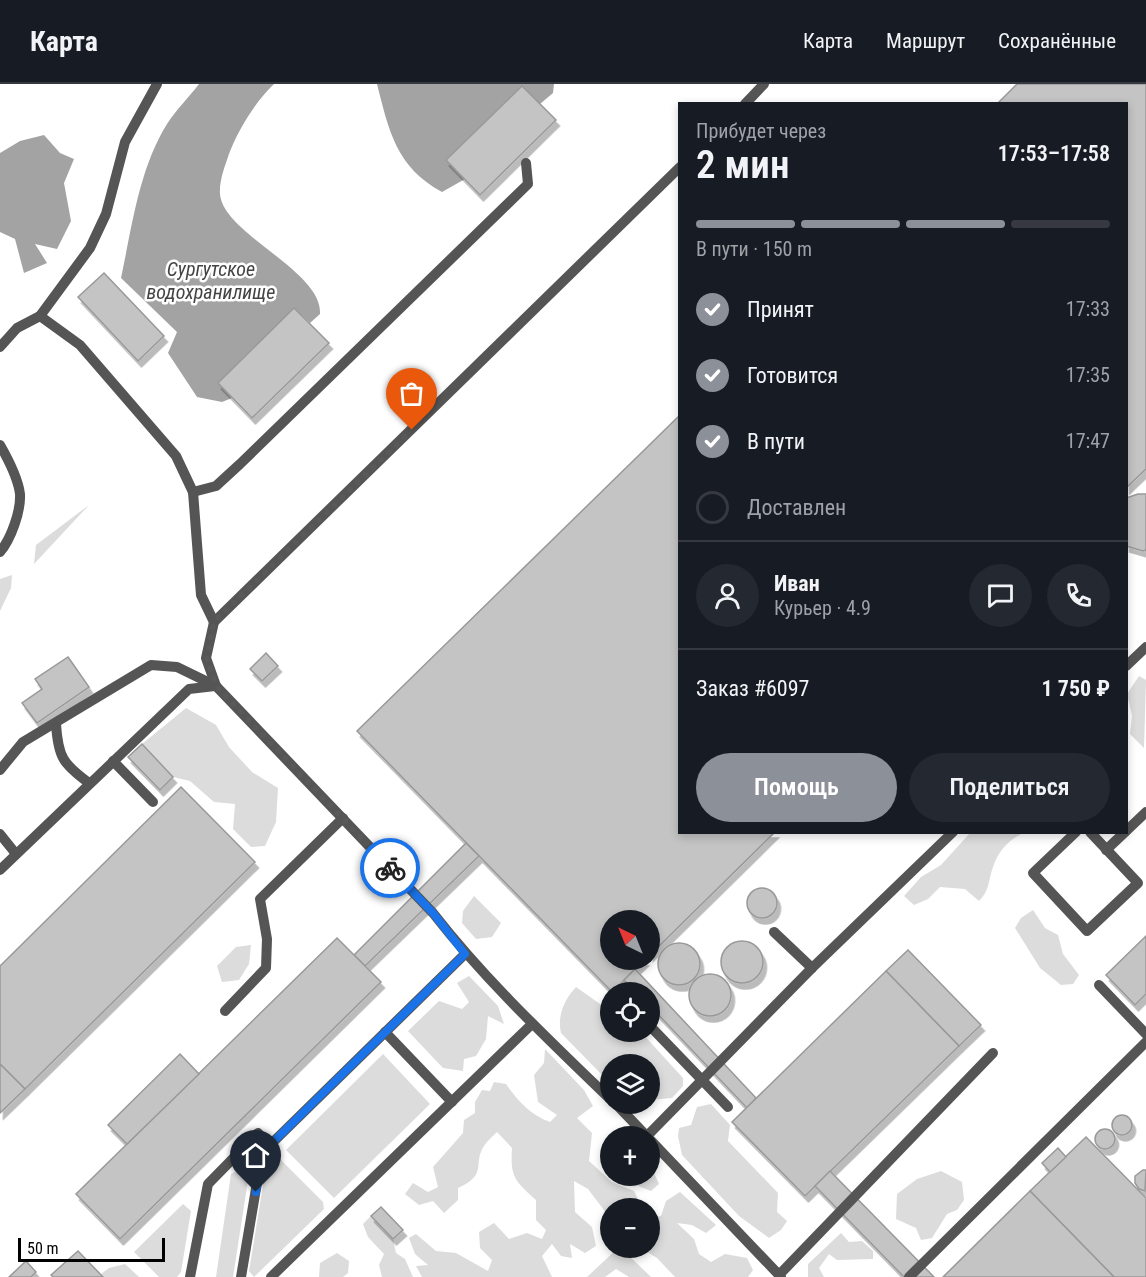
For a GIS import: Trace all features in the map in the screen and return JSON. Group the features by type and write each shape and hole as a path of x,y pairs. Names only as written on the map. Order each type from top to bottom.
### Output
{"lane":[{"path":"0,347 17,328 40,316 90,248 106,214 125,142 157,84"},
{"path":"747,102 760,86"},
{"path":"193,492 216,486 240,464 528,184 526,163"},
{"path":"216,686 207,658 214,622 678,169"},
{"path":"40,316 80,345 176,456 193,492 201,595 214,622"},
{"path":"0,445 8,459 20,495 14,525 0,552"},
{"path":"1128,664 1146,647"},
{"path":"0,770 23,742 151,665 177,667 216,686 433,913 465,954 532,1024 600,1089"},
{"path":"0,870 189,689 216,686"},
{"path":"56,724 57,751 69,768 89,783"},
{"path":"113,761 153,802"},
{"path":"1128,830 1146,812"},
{"path":"225,1011 266,968 267,939 260,899 343,818"},
{"path":"0,834 16,854"},
{"path":"657,1126 812,968 951,834"},
{"path":"1074,834 1033,873 1087,931 1138,883 1092,834"},
{"path":"1106,850 1124,834"},
{"path":"774,932 812,968"},
{"path":"241,1277 260,1171 269,1146 465,954"},
{"path":"1099,985 1146,1034"},
{"path":"271,1277 532,1024"},
{"path":"385,1032 452,1101"},
{"path":"660,1036 728,1107"},
{"path":"909,1277 1144,1049"},
{"path":"660,1148 780,1276 993,1053"},
{"path":"626,1114 639,1126"},
{"path":"190,1277 208,1184 258,1133 269,1146"}],"shaded area":[{"path":"89,505 34,564 36,545"},
{"path":"12,575 11,588 0,611 0,579"},
{"path":"1139,676 1146,680 1144,748 1130,734 1132,716 1128,692"},
{"path":"186,708 216,725 229,747 252,772 278,788 276,822 265,846 251,847 233,829 235,804 214,802 190,781 173,777 142,744"},
{"path":"969,834 1021,834 1001,851 993,867 987,889 979,901 965,889 940,887 928,899 914,905 904,896 921,877 941,865"},
{"path":"474,896 501,923 492,937 476,939 462,923 463,911"},
{"path":"1033,910 1045,928 1058,935 1063,954 1079,975 1073,984 1061,985 1040,968 1015,928 1021,918"},
{"path":"251,945 249,964 239,980 222,982 217,966 236,947"},
{"path":"469,976 498,1006 504,1024 488,1016 486,1039 476,1056 464,1059 463,1071 443,1068 408,1031 439,1001 462,1009 469,1002 457,983"},
{"path":"576,987 600,1004 600,1042 650,1042 683,1078 683,1086 672,1098 660,1099 660,1054 600,1054 600,1073 561,1033 562,1008"},
{"path":"545,1049 584,1090 593,1106 577,1118 592,1133 589,1161 600,1171 600,1186 622,1186 634,1191 638,1198 600,1198 600,1205 588,1189 574,1181 575,1212 592,1227 596,1246 585,1253 570,1244 572,1258 561,1256 552,1244 542,1256 552,1277 422,1277 416,1266 428,1265 415,1254 409,1238 416,1234 436,1251 456,1253 488,1271 492,1260 480,1248 479,1232 494,1223 509,1239 527,1233 542,1239 546,1230 536,1220 536,1200 515,1178 512,1148 497,1132 481,1152 477,1173 468,1183 458,1188 458,1200 444,1213 433,1201 419,1205 405,1194 413,1183 428,1192 438,1187 433,1167 463,1133 464,1120 475,1113 475,1102 482,1090 490,1091 494,1082 506,1084 525,1107 536,1116 550,1122 557,1115 538,1102 534,1075 544,1063"},
{"path":"383,1054 430,1104 334,1198 286,1150"},
{"path":"711,1104 730,1125 728,1141 778,1193 777,1212 787,1221 781,1230 769,1238 739,1216 682,1155 678,1136 679,1128 691,1125 697,1107"},
{"path":"249,1155 249,1174 233,1277 216,1277 231,1174 242,1168"},
{"path":"279,1158 323,1202 324,1209 254,1277 249,1271 265,1173"},
{"path":"941,1171 962,1182 964,1200 957,1210 947,1214 932,1238 921,1240 916,1228 896,1219 897,1194 917,1179"},
{"path":"638,1186 657,1186 651,1191"},
{"path":"680,1192 716,1225 706,1233 692,1225 677,1223 694,1239 699,1254 711,1262 725,1254 747,1258 753,1270 748,1277 675,1277 657,1258 660,1258 660,1216 666,1201"},
{"path":"183,1204 191,1211 181,1272 177,1277 159,1277 134,1252"},
{"path":"371,1216 393,1239 396,1253 405,1259 413,1277 382,1277 379,1265 384,1254 368,1237 363,1224"},
{"path":"841,1233 849,1242 862,1241 873,1251 873,1259 837,1260 829,1254 819,1268 824,1277 808,1277 808,1264"},
{"path":"337,1253 349,1261 348,1273 343,1277 319,1277 320,1263"},
{"path":"607,1258 631,1258 651,1277 629,1277 616,1269 605,1277 587,1277"},
{"path":"125,1264 139,1277 103,1277 101,1274 109,1268"}],"water":[{"name":"Сургутское водохранилище","path":"199,84 274,84 254,108 237,135 220,184 220,194 225,209 237,224 306,283 317,298 320,314 310,323 294,308 218,383 232,398 222,402 197,397 168,353 177,332 121,278 143,179 157,141 174,114"},
{"path":"377,84 554,84 553,93 540,104 522,86 446,160 465,179 442,192 426,182 404,159 391,132"},
{"path":"44,135 60,153 74,159 64,183 71,221 57,249 35,244 47,263 24,273 15,239 0,232 0,153 20,141"}],"building":[{"path":"1017,84 1146,84 1146,469 1128,486 1128,102 999,102"},
{"path":"522,86 556,120 480,195 446,160"},
{"path":"104,273 164,336 138,361 78,297"},
{"path":"294,308 329,343 252,418 218,383"},
{"path":"678,417 678,834 773,834 660,945 660,910 600,910 600,970 635,970 622,982 602,982 357,731"},
{"path":"1146,494 1146,550 1143,551 1128,547 1128,497"},
{"path":"266,653 278,666 262,681 250,669"},
{"path":"68,657 89,687 37,723 22,703 42,689 35,679"},
{"path":"142,744 173,777 160,790 128,757"},
{"path":"181,787 255,862 25,1089 0,1064 0,966"},
{"path":"466,843 479,856 365,966 354,955"},
{"path":"762,888 768,889 776,897 776,909 768,917 762,918 756,917 748,909 747,903 748,897 756,889"},
{"path":"1146,936 1146,994 1135,1005 1106,975"},
{"path":"337,938 381,982 120,1239 76,1194"},
{"path":"742,941 757,947 763,962 757,977 742,983 727,977 721,962 727,947"},
{"path":"679,943 687,945 694,949 700,964 698,972 694,979 687,983 679,985 671,983 664,979 660,972 660,956 664,949 671,945"},
{"path":"908,950 981,1025 959,1046 886,971"},
{"path":"636,970 647,982 626,982 624,980"},
{"path":"886,971 959,1046 805,1196 732,1122"},
{"path":"710,974 725,980 731,995 725,1010 710,1016 695,1010 689,995 695,980"},
{"path":"660,996 756,1098 747,1108 660,1017"},
{"path":"180,1054 199,1074 127,1144 108,1125"},
{"path":"0,1064 25,1089 0,1113"},
{"path":"1118,1115 1126,1115 1132,1121 1132,1129 1126,1135 1118,1135 1112,1129 1112,1121"},
{"path":"1101,1129 1109,1129 1115,1135 1115,1143 1109,1149 1101,1149 1095,1143 1095,1135"},
{"path":"1086,1137 1146,1198 1146,1277 1114,1277 1030,1191"},
{"path":"1058,1148 1066,1157 1050,1172 1042,1163"},
{"path":"1146,1170 1145,1191 1139,1189 1135,1183 1135,1176"},
{"path":"830,1171 934,1277 904,1277 815,1186"},
{"path":"1030,1191 1114,1277 943,1277"},
{"path":"381,1207 403,1230 393,1239 371,1216"},
{"path":"78,1251 103,1277 53,1277 51,1275"},
{"path":"26,1261 36,1272 31,1277 9,1277"}],"way so far":[{"path":"390,868 216,686 207,658 214,622 412,430"}],"route":[{"path":"256,1192 260,1171 269,1146 465,954 433,913 390,868"}]}
